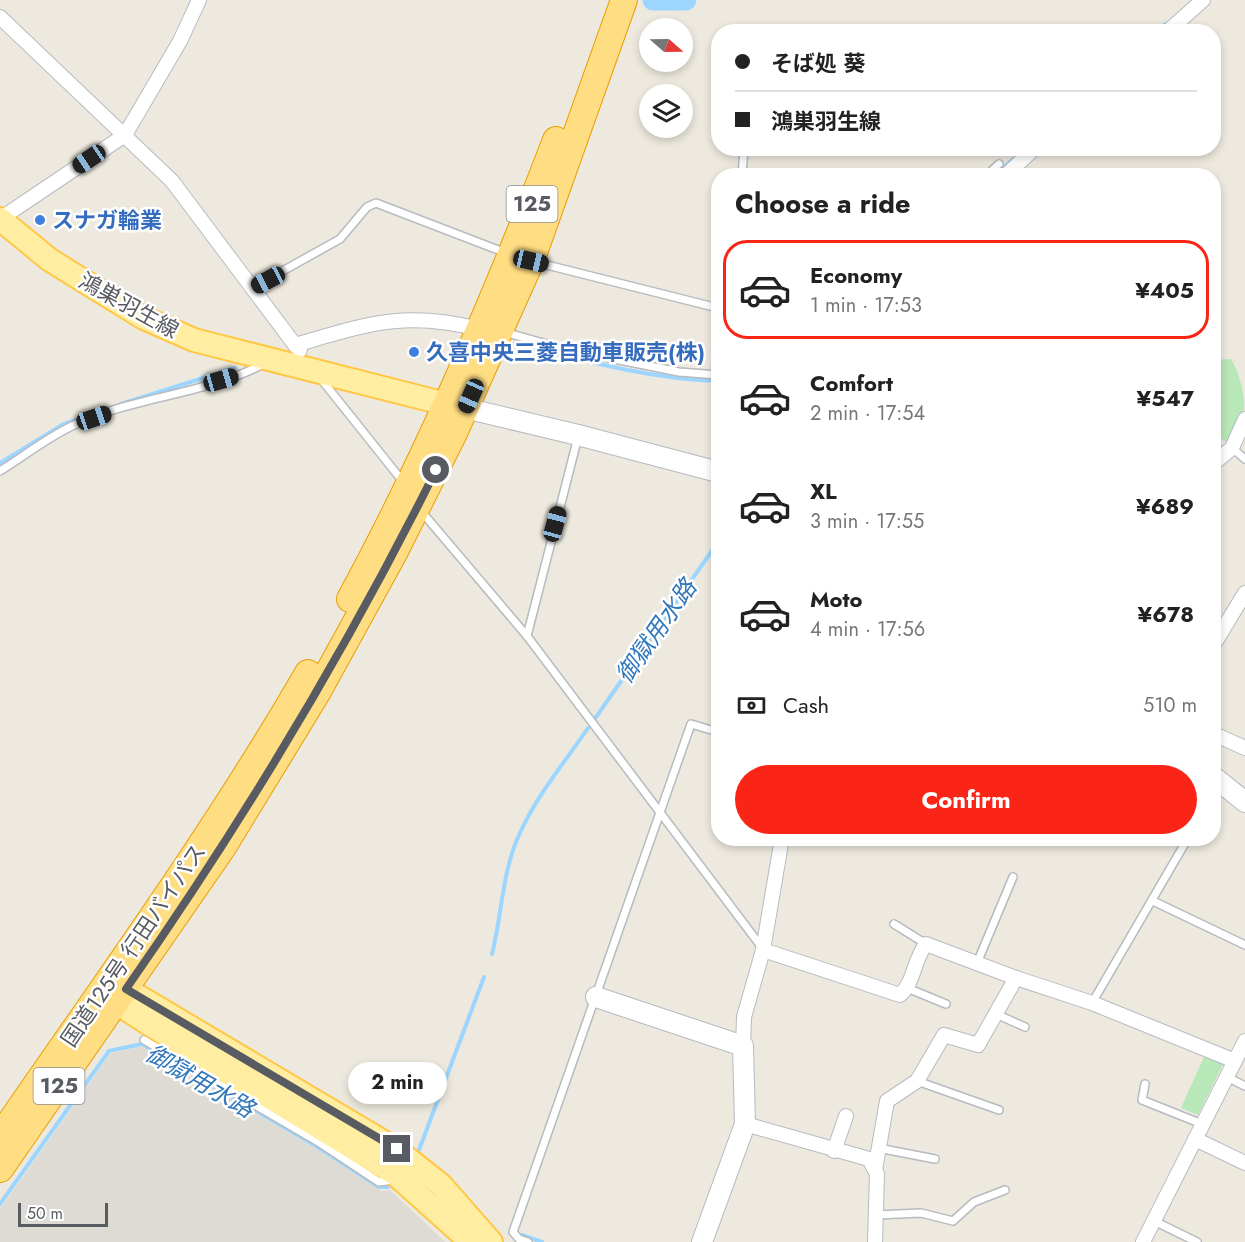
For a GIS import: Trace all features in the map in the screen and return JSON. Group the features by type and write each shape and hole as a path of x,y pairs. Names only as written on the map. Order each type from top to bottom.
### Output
{"highway":[{"name":"国道125号 行田バイパス","path":"0,1169 117,993 412,497 456,406 521,259 619,0"},
{"name":"国道125号 行田バイパス","path":"0,1137 117,993"}],"main road":[{"name":"鴻巣羽生線","path":"2,224 50,260 144,318 195,340 269,361 456,406"},
{"path":"117,993 394,1173 471,1242"},
{"path":"117,993 397,1149 441,1185 491,1242"}],"street":[{"path":"2,224 125,135 180,40 199,0"},
{"path":"1176,24 1203,0"},
{"path":"0,17 172,181 298,349 396,319 442,320 490,330"},
{"path":"1005,168 1023,156"},
{"path":"456,406 711,470"},
{"path":"1221,457 1232,448 1245,419"},
{"path":"1221,632 1245,593"},
{"path":"1221,737 1245,748"},
{"path":"1221,783 1245,802"},
{"path":"702,1242 745,1124 744,1017 763,950 781,846"},
{"path":"763,950 891,995 900,996 907,988 919,953 926,944 1016,978 1092,1003 1235,1061"},
{"path":"875,1242 875,1170 887,1101 917,1081 944,1035 978,1046 1016,978"},
{"path":"596,997 743,1046"},
{"path":"1143,1242 1245,1041"},
{"path":"834,1151 846,1116"},
{"path":"745,1124 834,1151 869,1159 875,1170"},
{"path":"1195,1139 1245,1163"}],"lane":[{"path":"252,288 340,238 368,207 375,203 521,259 711,306"},
{"path":"490,330 525,340 679,372 711,374"},
{"path":"0,471 74,425 134,404 242,374 269,361"},
{"path":"317,373 412,497 527,636 763,950"},
{"path":"527,636 578,435"},
{"path":"1232,448 1245,459"},
{"path":"528,1242 519,1239 513,1232 691,724 711,730"},
{"path":"1092,1003 1184,846"},
{"path":"976,963 1013,877"},
{"path":"1153,901 1245,945"},
{"path":"894,924 926,944"},
{"path":"907,988 946,1004"},
{"path":"996,1014 1025,1027"},
{"path":"144,1040 320,1143 379,1182 387,1181 394,1173"},
{"path":"1227,1077 1245,1086"},
{"path":"917,1081 999,1110"},
{"path":"1145,1084 1142,1100 1203,1124"},
{"path":"878,1149 935,1159"},
{"path":"876,1215 921,1214 953,1221 974,1202 1005,1190"},
{"path":"1154,1221 1197,1242"}],"shaded area":[{"path":"142,1046 318,1150 381,1191 390,1190 445,1242 0,1242 0,1209 110,1054"}],"green space":[{"path":"1231,359 1237,371 1244,399 1244,413 1229,443 1221,439 1221,360"},
{"path":"1204,1057 1223,1064 1198,1115 1181,1108"}],"waterway":[{"path":"653,0 686,0"},
{"path":"1003,168 1013,159"},
{"path":"515,343 641,373 711,380"},
{"path":"121,404 235,368"},
{"path":"0,463 62,425 89,415"},
{"name":"御獄用水路","path":"594,720 711,552"},
{"name":"御獄用水路","path":"492,954 509,862 514,847 543,792 588,728"},
{"name":"御獄用水路","path":"419,1150 484,977"},
{"name":"御獄用水路","path":"0,1204 109,1051 142,1044 316,1146 379,1187 388,1187"},
{"path":"522,1235 542,1242"}],"place":[{"name":"スナガ輪業","path":"40,220"},
{"name":"久喜中央三菱自動車販売(株)","path":"414,352"}],"route":[{"path":"397,1149 126,989 213,863 317,693 370,598 436,470"}]}
